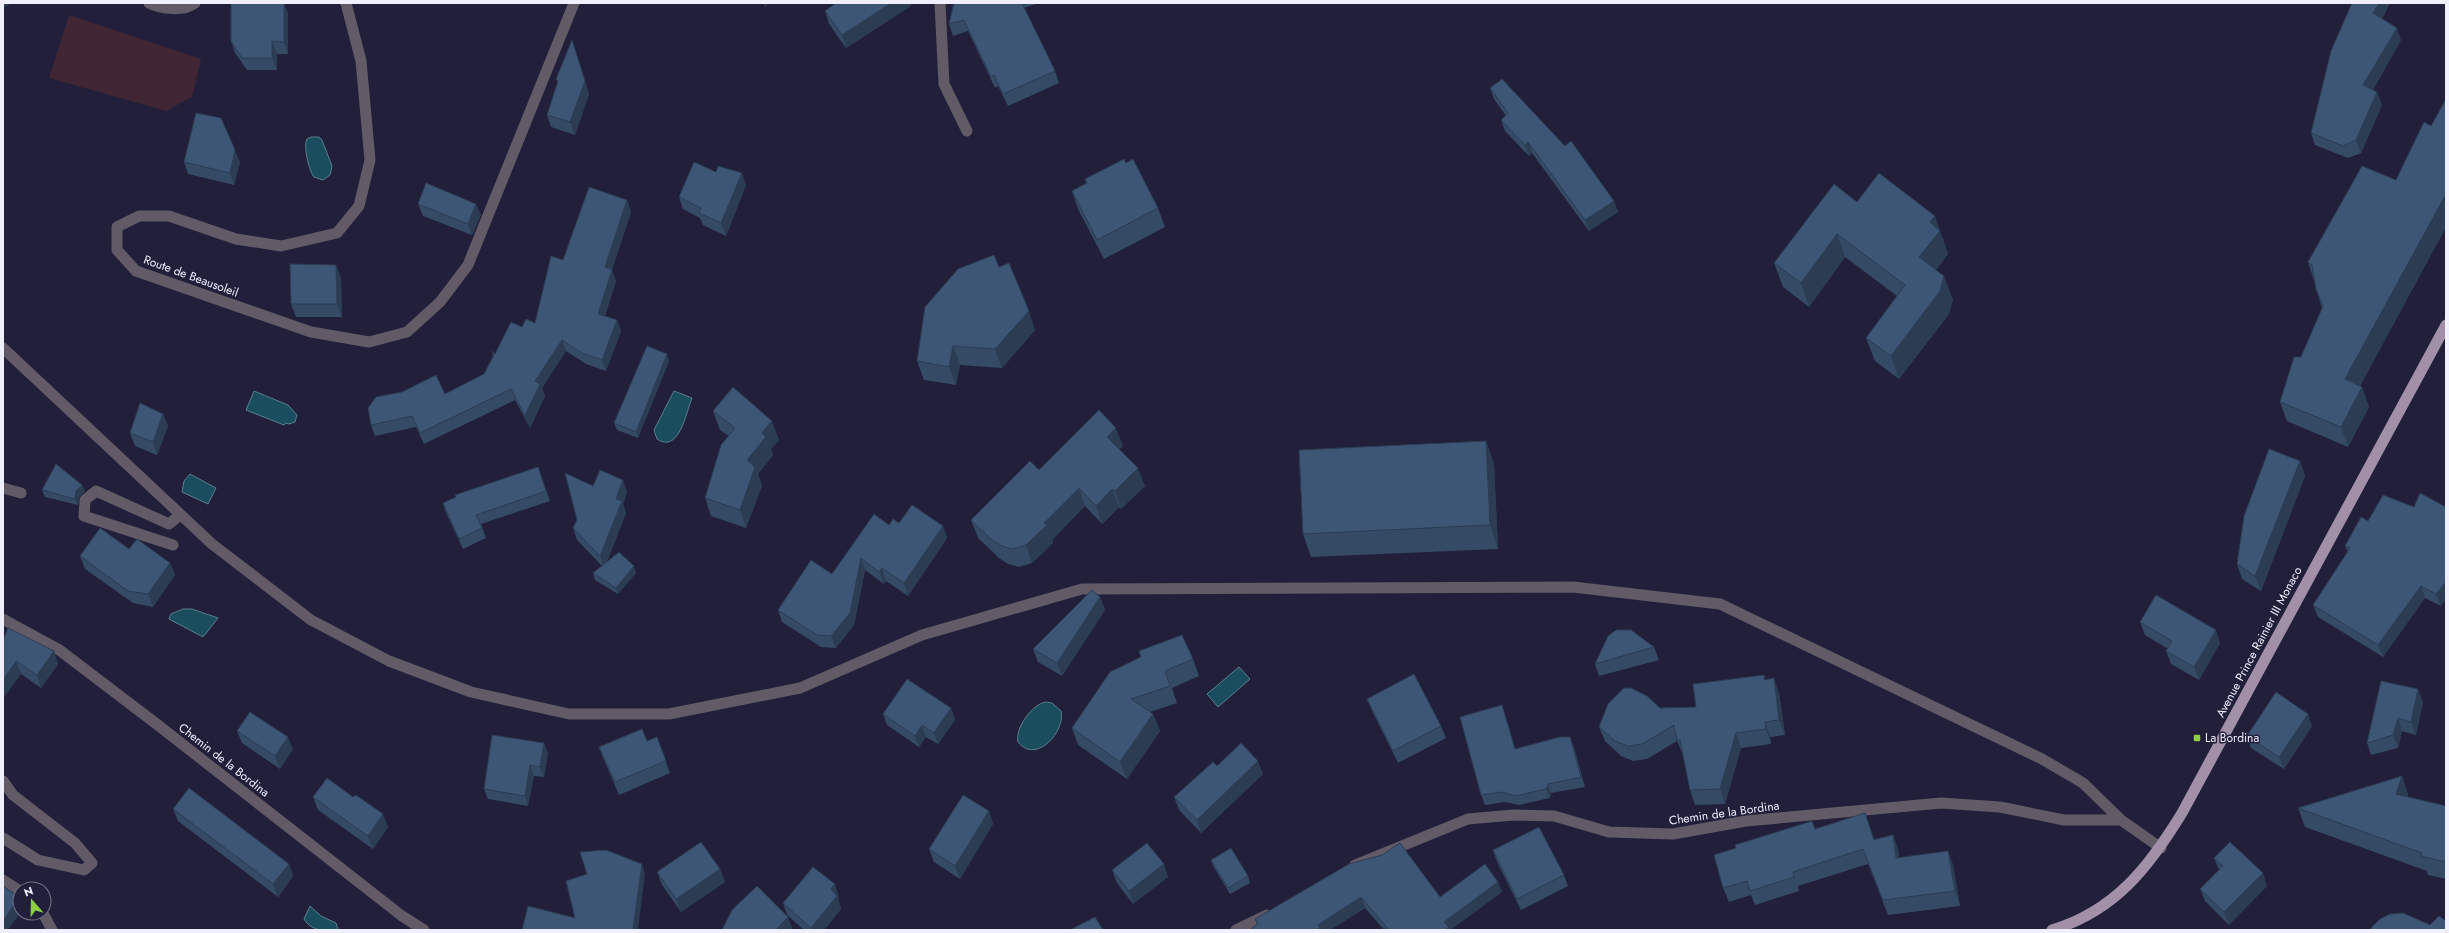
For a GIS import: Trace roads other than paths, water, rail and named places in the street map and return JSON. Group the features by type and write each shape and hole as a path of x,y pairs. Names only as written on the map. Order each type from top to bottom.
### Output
{"main road":[{"name":"Avenue Prince Rainier III Monaco","path":"2052,930 2068,925 2100,909 2136,878 2161,848 2182,813 2446,326"}],"street":[{"path":"149,3 160,8 190,7 195,3"},
{"name":"Route de Beausoleil","path":"346,3 361,60 370,160 359,206 338,233 281,246 236,239 169,216 139,216 117,227 117,250 136,271 311,332 369,342 407,332 440,302 468,265 574,3"},
{"path":"940,3 944,84 967,132"},
{"path":"3,348 212,544 311,620 389,661 471,692 569,714 669,714 800,688 922,635 1082,589 1574,587 1720,604 2042,759 2083,783 2121,820 2161,848"},
{"path":"3,488 21,493"},
{"path":"173,545 84,516 85,500 96,491 169,524 180,515"},
{"name":"Chemin de la Bordina","path":"5,622 64,654 160,726 402,916 424,930"},
{"path":"3,781 13,795 74,843 92,863 84,870 38,860 3,838"},
{"name":"Chemin de la Bordina","path":"1345,870 1358,863 1468,819 1513,815 1554,816 1609,832 1674,834 1746,821 1941,803 2000,807 2064,820 2121,820"},
{"path":"3,880 12,886"},
{"path":"1236,930 1279,909"},
{"path":"47,921 52,930"}],"water":[{"path":"311,137 319,137 322,140 332,166 330,175 323,180 314,177 309,164 306,153 306,142 307,139"},
{"path":"254,391 288,405 297,415 295,422 289,424 286,423 284,425 246,410"},
{"path":"674,391 692,398 684,422 676,437 671,441 665,442 657,439 654,430"},
{"path":"190,474 216,488 208,504 182,492 184,481"},
{"path":"183,609 192,609 218,618 203,637 169,619 171,614"},
{"path":"1239,667 1250,679 1218,707 1207,694"},
{"path":"1046,702 1052,703 1061,711 1059,728 1048,743 1041,748 1033,750 1025,748 1018,742 1019,730 1030,712 1035,707"},
{"path":"310,906 321,916 336,923 338,930 319,929 307,923 304,919"}],"place":[{"name":"La Bordina","path":"2197,738"}]}
